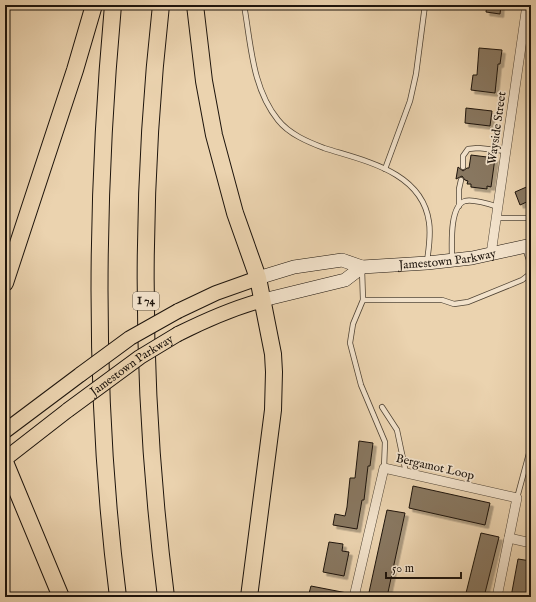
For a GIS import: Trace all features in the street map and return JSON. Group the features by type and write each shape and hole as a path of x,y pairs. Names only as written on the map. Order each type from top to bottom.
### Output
{"highway":[{"path":"5,283 73,77 94,5"},
{"path":"114,5 108,57 102,158 99,276 101,387 104,441 109,512 118,597"},
{"name":"I 74","path":"161,5 149,161 146,276 151,439 158,531 166,597"},
{"path":"195,5 204,80 214,135 235,213 258,278 273,354 274,390 249,597"},
{"path":"5,462 61,597"}],"main road":[{"name":"Jamestown Parkway","path":"5,431 130,338 178,311 216,293 258,278 294,267 342,260 362,267 427,263 492,254 528,246"},
{"name":"Jamestown Parkway","path":"5,459 140,357 178,334 246,304 345,280 362,267"}],"street":[{"name":"Wayside Street","path":"492,254 527,5"},
{"name":"Bergamot Loop","path":"354,597 384,468 517,498"},
{"path":"497,597 517,498"},
{"path":"509,538 531,543"}],"lane":[{"path":"244,5 256,75 267,104 278,121 293,133 311,143 385,169 400,177 415,189 425,205 429,222 430,239 427,263"},
{"path":"385,169 410,101 416,74 425,5"},
{"path":"463,167 463,156 468,149 478,148 506,151"},
{"path":"452,260 452,233 454,216 459,206 459,188 461,180"},
{"path":"459,206 466,201 474,201 498,207"},
{"path":"497,218 531,218"},
{"path":"528,246 531,266"},
{"path":"362,267 363,300 353,324 350,343 361,384 385,442 384,468"},
{"path":"363,300 442,300 454,304 468,302 522,280 531,273"},
{"path":"382,407 397,430 406,473"},
{"path":"517,498 531,446"}],"building":[{"path":"487,5 501,5 500,14 486,12"},
{"path":"479,48 502,50 500,64 498,64 495,93 471,90 473,75 477,75"},
{"path":"466,108 492,111 490,126 465,123"},
{"path":"471,155 495,158 491,187 487,186 487,189 471,187 471,184 467,184 468,181 462,176 456,179 458,167 463,171 469,168"},
{"path":"531,185 531,200 520,205 515,192"},
{"path":"359,441 373,443 370,466 368,466 364,500 362,500 357,529 333,525 335,514 345,516 350,478 355,478"},
{"path":"413,486 490,503 485,525 409,508"},
{"path":"387,510 405,513 387,597 368,597"},
{"path":"481,533 499,537 484,597 465,597"},
{"path":"329,542 343,544 342,551 349,552 344,576 323,572"},
{"path":"518,559 531,561 531,597 511,597"},
{"path":"311,586 347,593 347,597 308,597"}]}
